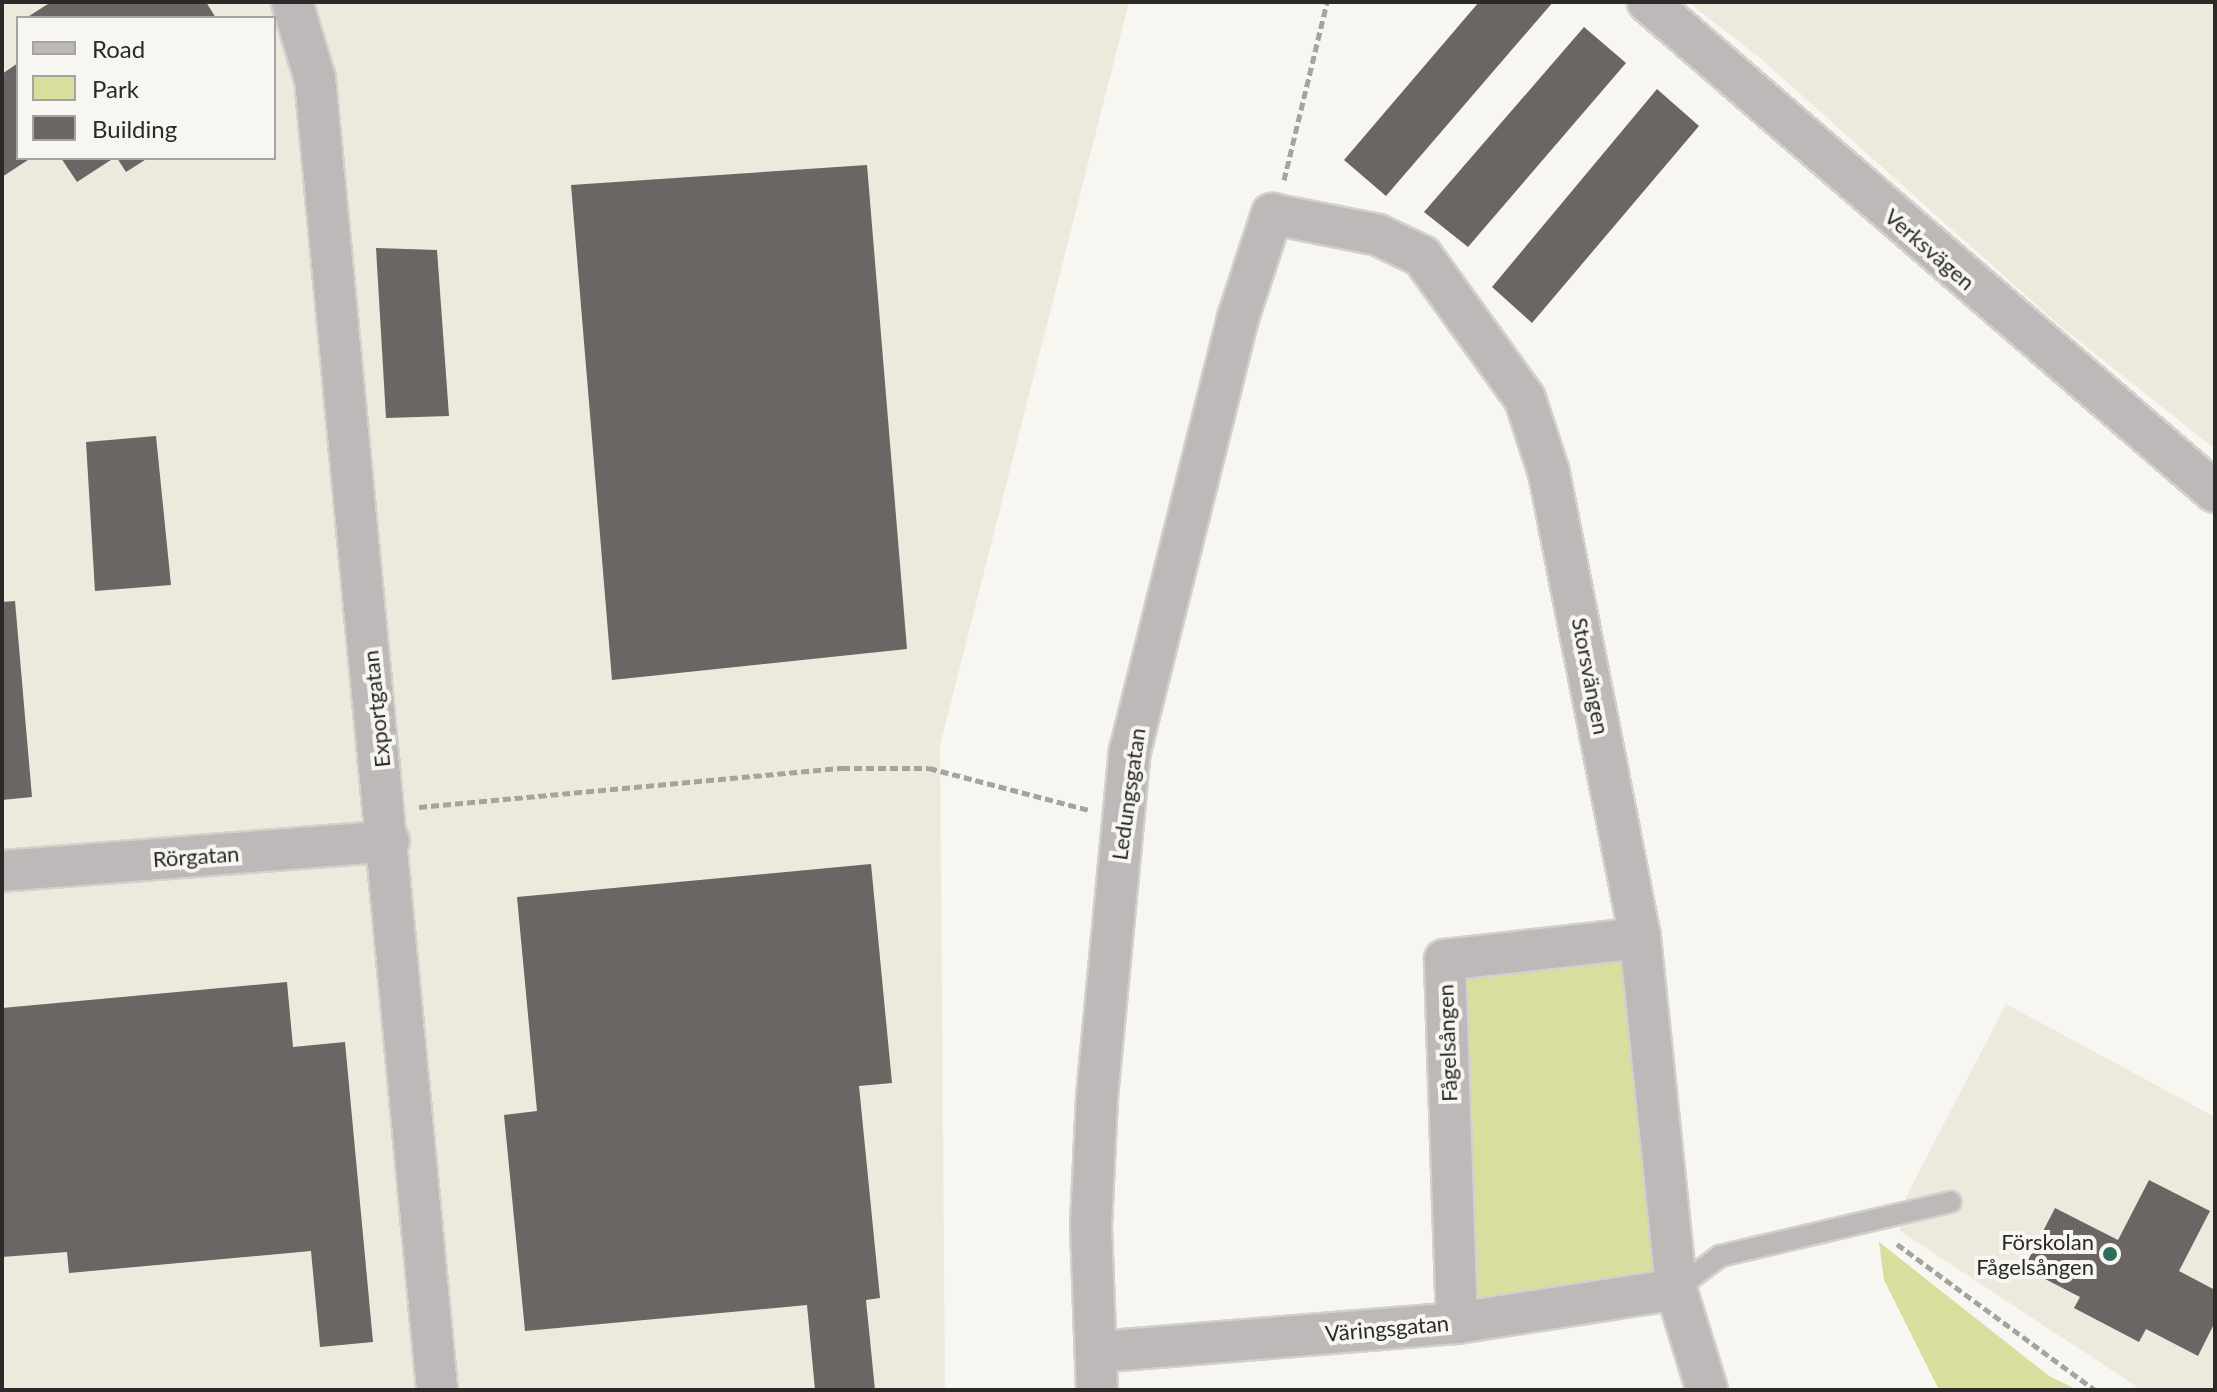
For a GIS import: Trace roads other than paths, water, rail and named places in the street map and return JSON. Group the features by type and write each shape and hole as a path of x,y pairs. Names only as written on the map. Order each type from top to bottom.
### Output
{"street":[{"name":"Verksvägen","path":"1648,2 2215,492"},
{"name":"Exportgatan","path":"291,11 315,79 388,826 437,1390"},
{"name":"Ledungsgatan","path":"1096,1371 1091,1225 1096,1129 1130,751 1237,321 1272,214"},
{"name":"Storsvängen","path":"1272,214 1378,235 1422,256 1525,399 1553,488 1640,938 1676,1289 1707,1390"},
{"name":"Rörgatan","path":"2,871 388,826"},
{"name":"Fågelsången","path":"1457,1323 1445,960 1640,938"},
{"name":"Väringsgatan","path":"1096,1371 1457,1323 1676,1289"}],"lane":[{"path":"1676,1289 1720,1256 1951,1202"}],"place":[{"name":"Förskolan Fågelsången","path":"2110,1254"}]}
